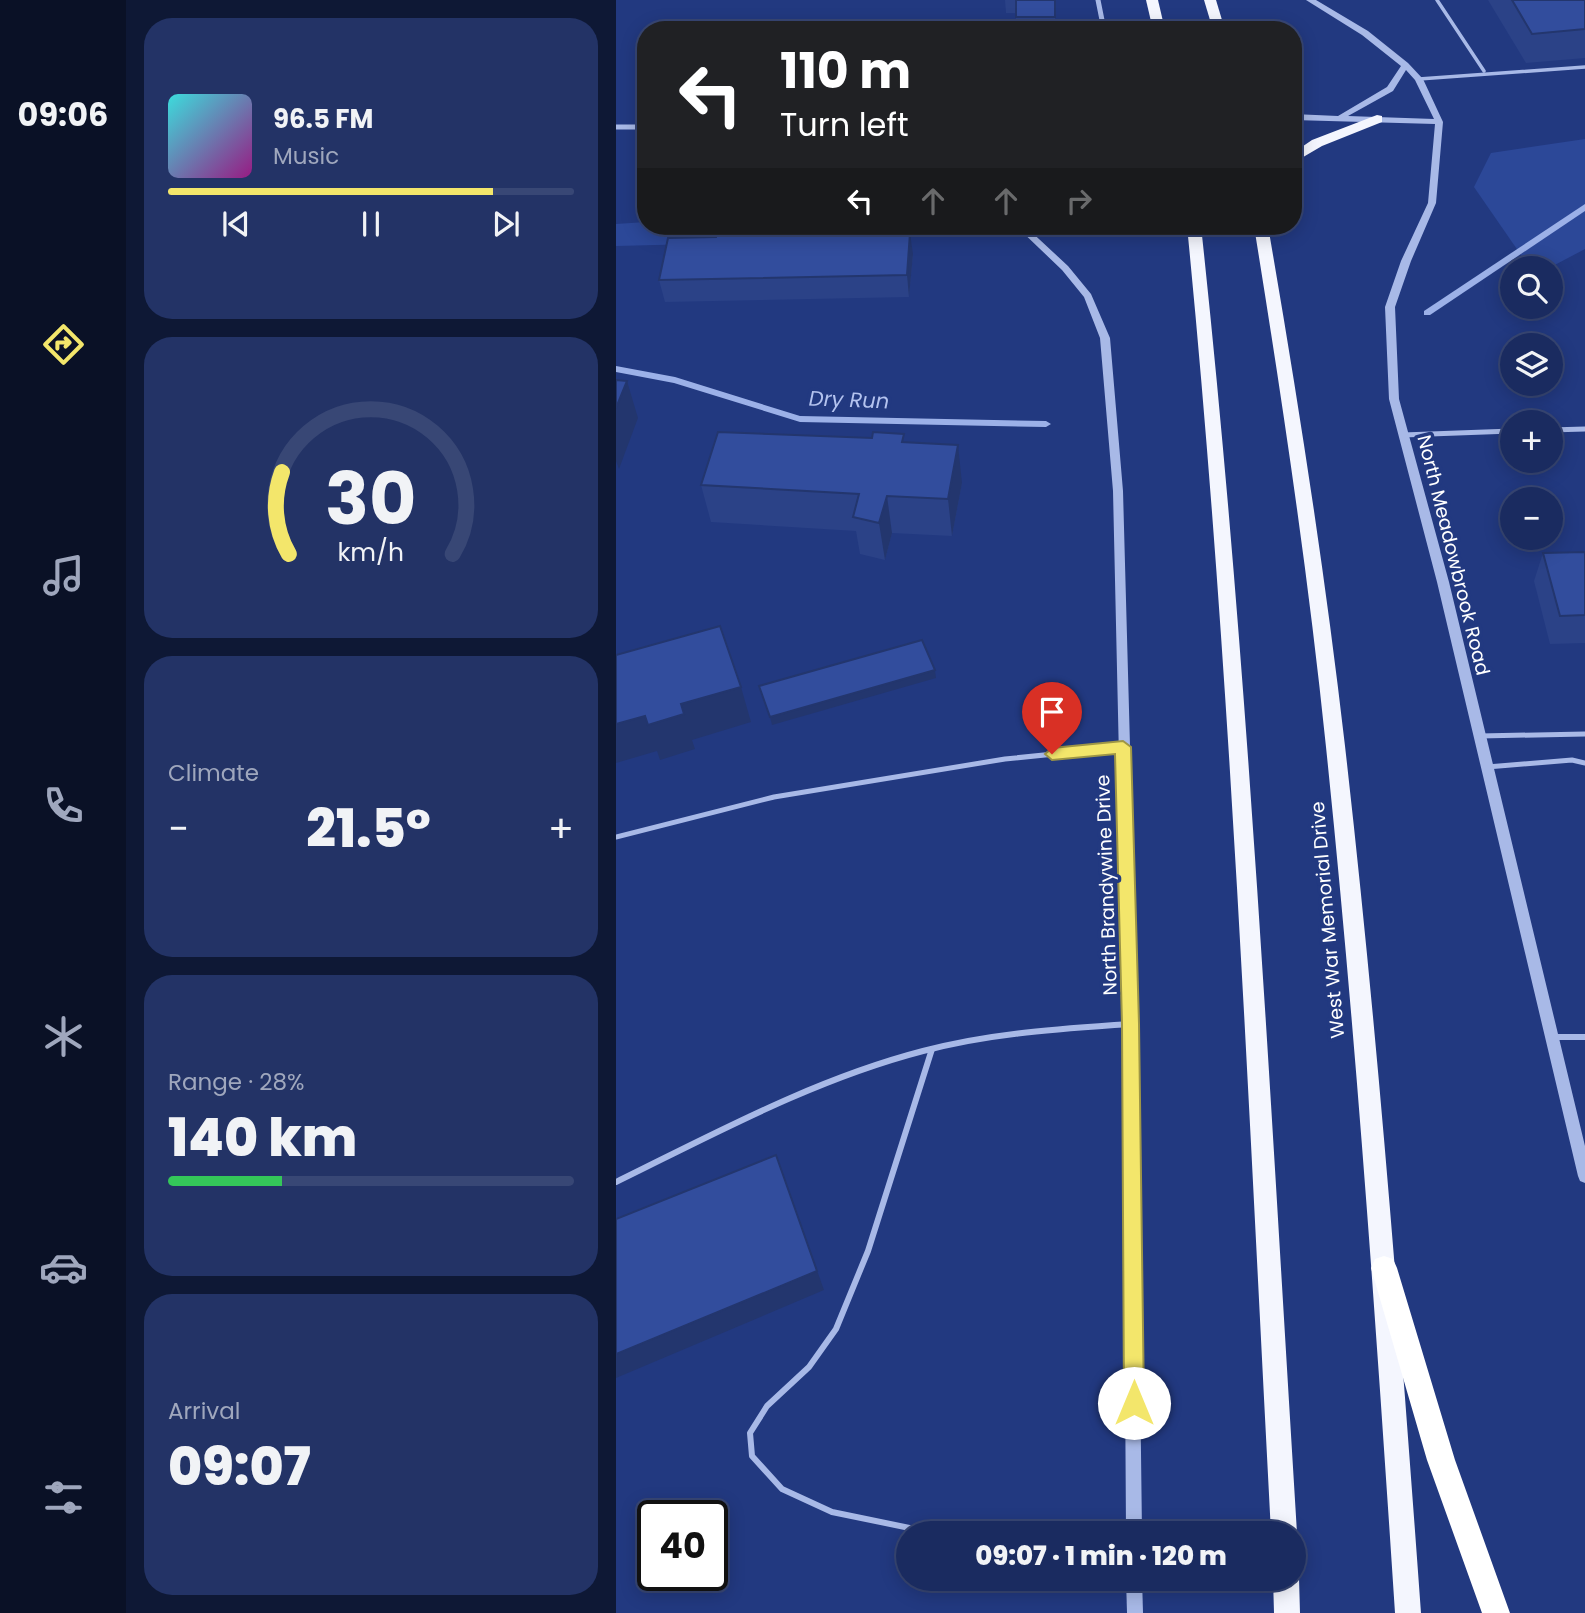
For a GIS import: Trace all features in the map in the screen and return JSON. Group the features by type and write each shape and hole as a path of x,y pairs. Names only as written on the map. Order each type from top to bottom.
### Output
{"highway":[{"path":"1152,0 1157,21"},
{"path":"1210,0 1216,21"},
{"path":"1302,153 1317,143 1377,119"},
{"path":"1195,235 1216,442 1243,819 1283,1521"},
{"name":"West War Memorial Drive","path":"1262,235 1296,446 1341,782 1384,1268 1408,1613"},
{"path":"1384,1268 1441,1460 1496,1613"},
{"path":"1286,1591 1287,1613"}],"street":[{"path":"1098,0 1102,21"},
{"name":"North Meadowbrook Road","path":"1310,0 1365,33 1405,65 1419,79 1439,122 1432,203 1406,261 1391,307 1394,399 1487,767 1585,1176"},
{"path":"1340,117 1390,89 1405,65"},
{"path":"1302,117 1439,122"},
{"path":"616,127 637,127"},
{"name":"North Brandywine Drive","path":"1030,235 1065,268 1088,296 1105,338 1118,491 1131,1024 1133,1521"},
{"path":"1134,1591 1135,1613"}],"lane":[{"path":"1437,0 1484,71"},
{"path":"1419,79 1484,71 1531,72 1585,67"},
{"path":"1563,430 1585,429"},
{"path":"1403,435 1500,431"},
{"path":"1479,736 1585,734"},
{"path":"616,837 774,797 1005,759 1123,747"},
{"path":"1487,767 1572,760 1585,763"},
{"path":"616,1182 781,1101 897,1058 1001,1034 1131,1024"},
{"path":"1552,1037 1585,1037"},
{"path":"896,1525 832,1512 782,1489 752,1457 750,1433 767,1406 809,1367 836,1329 868,1251 932,1049"}],"shaded area":[{"path":"1585,139 1585,249 1563,261 1563,256 1522,256 1474,187 1491,153"},
{"path":"637,223 637,235 833,235 857,240 616,246 616,224"}],"building":[{"path":"1016,0 1055,0 1055,17 1016,17"},
{"path":"1512,0 1585,0 1585,29 1532,34"},
{"path":"910,235 907,275 659,280 668,238"},
{"path":"616,380 627,381 616,408"},
{"path":"718,432 872,438 873,432 904,434 902,442 958,445 948,499 887,496 879,523 853,517 859,494 701,485"},
{"path":"1585,552 1585,615 1560,616 1543,553"},
{"path":"720,626 741,687 681,704 684,714 648,725 645,716 616,724 616,655"},
{"path":"922,640 935,670 770,717 759,686"},
{"path":"776,1155 817,1271 616,1354 616,1219"}],"waterway":[{"name":"Dry Run","path":"1427,313 1585,207"},
{"name":"Dry Run","path":"616,369 675,380 800,419 1046,424"}],"route":[{"path":"1052,754 1123,747 1131,1024 1134,1403"}]}
